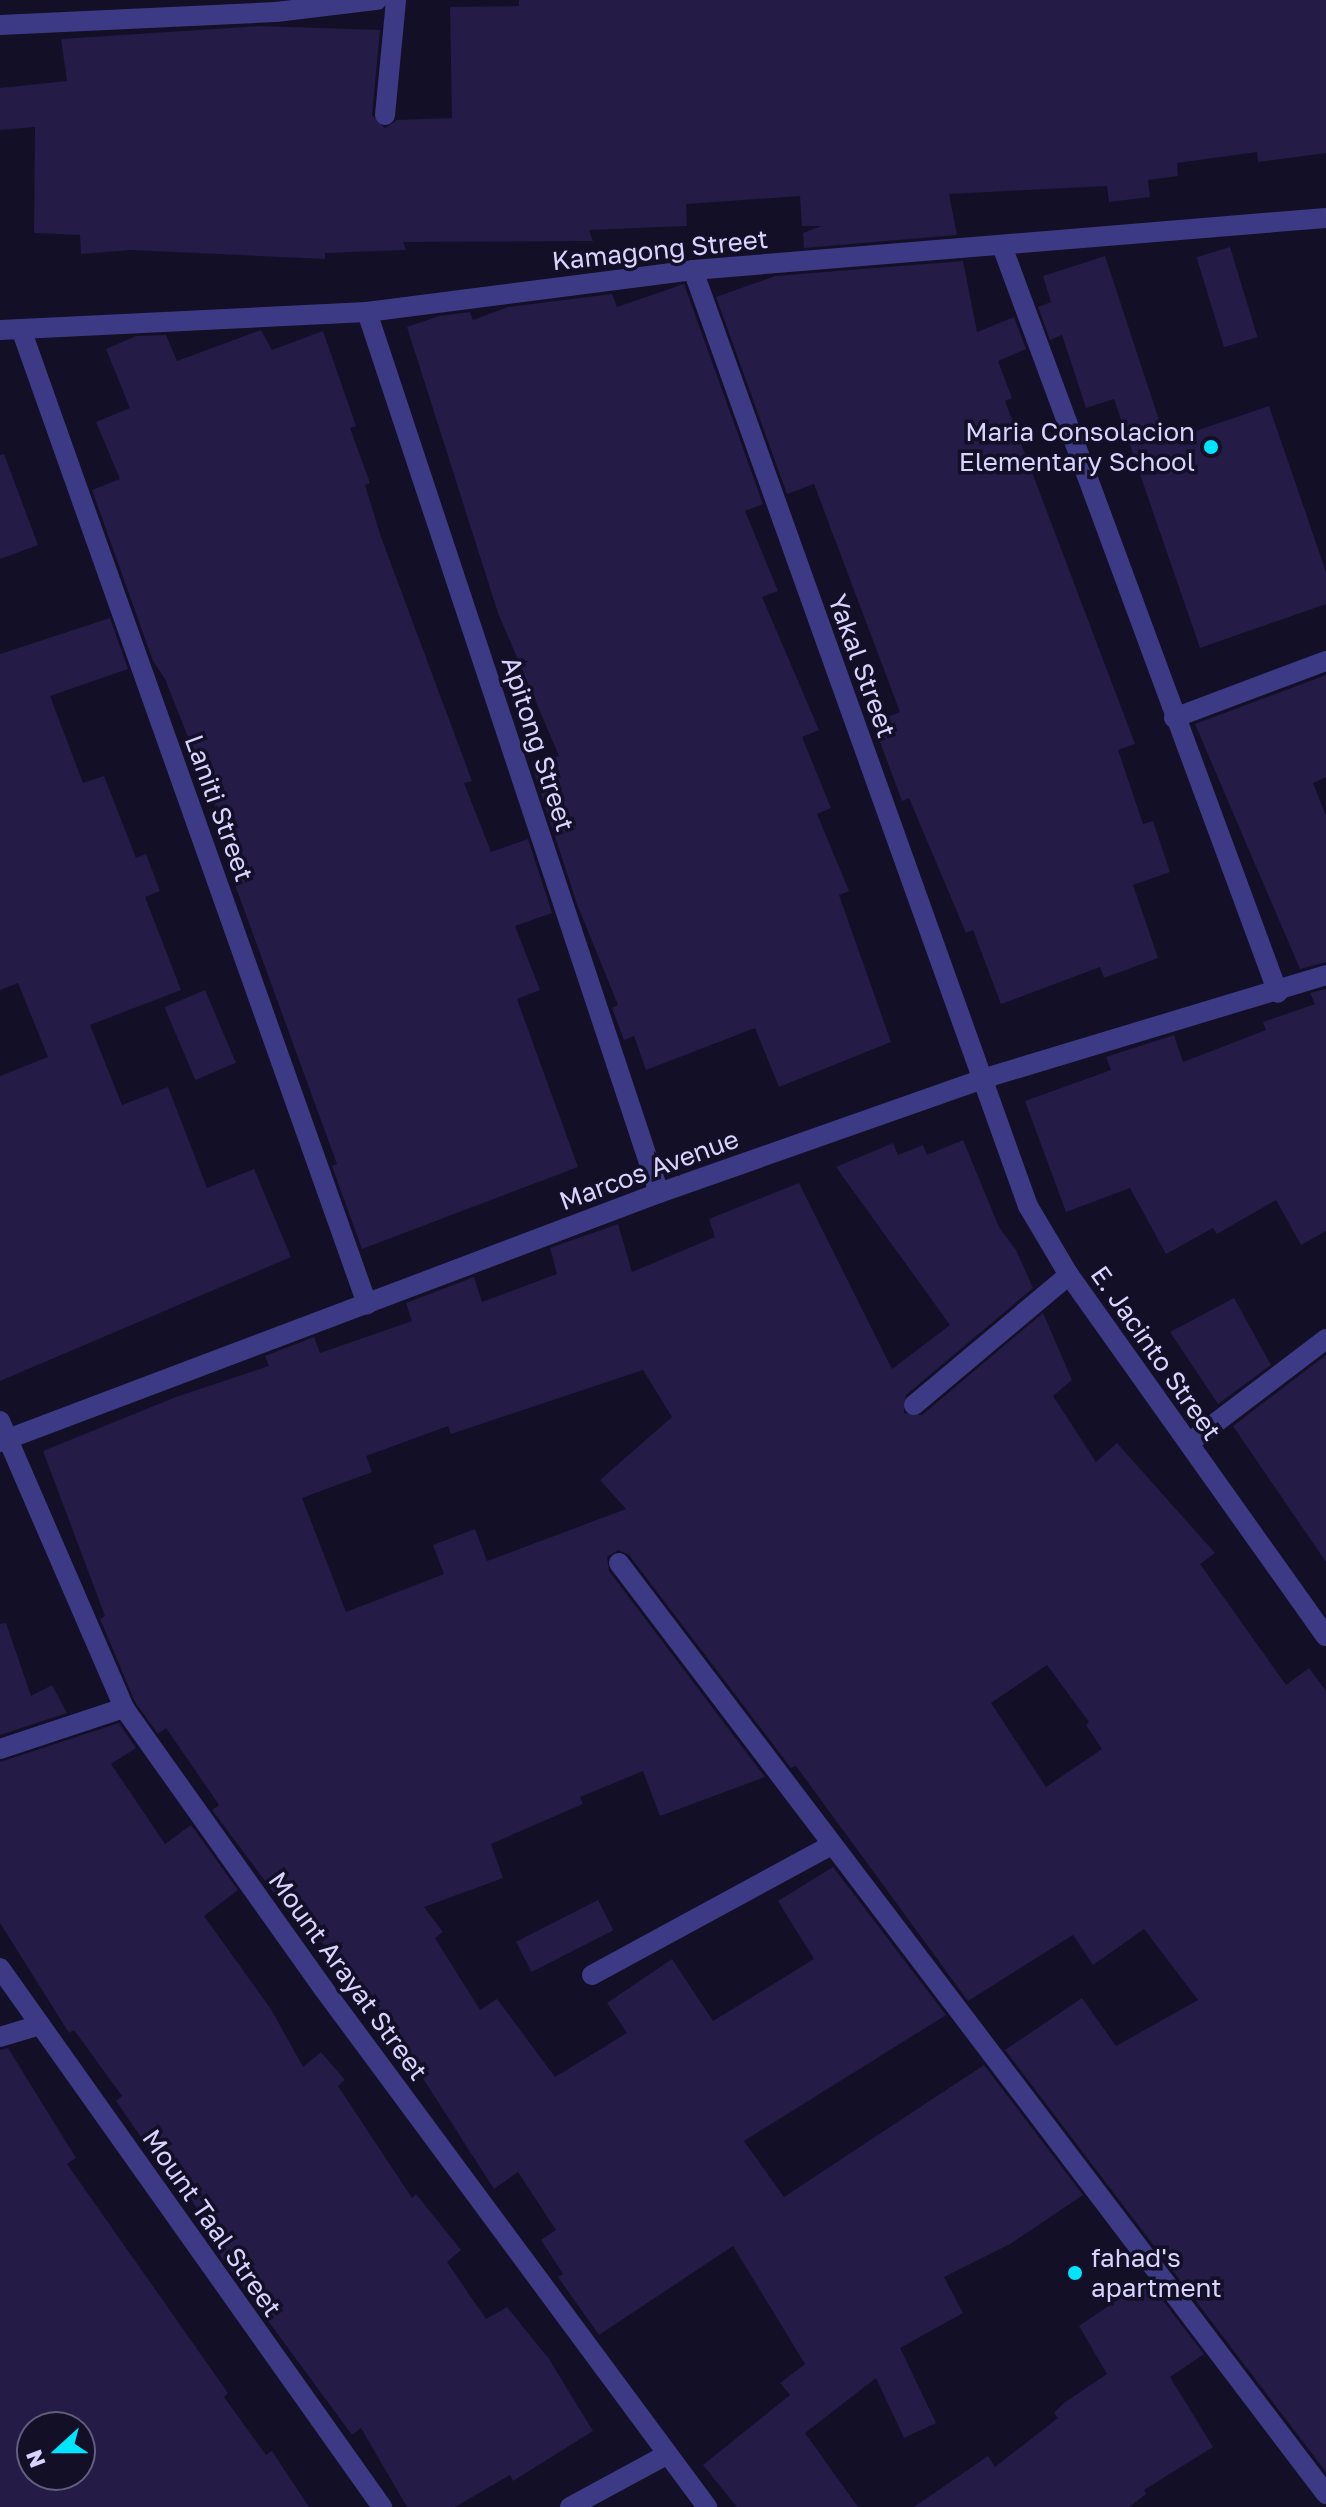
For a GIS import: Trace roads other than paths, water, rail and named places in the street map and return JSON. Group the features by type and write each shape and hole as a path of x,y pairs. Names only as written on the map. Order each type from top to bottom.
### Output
{"street":[{"path":"0,25 146,9 276,12 377,0"},
{"path":"385,115 396,0"},
{"name":"Kamagong Street","path":"0,330 367,312 693,270 1326,218"},
{"path":"1002,246 1278,993"},
{"name":"Yakal Street","path":"693,270 982,1079"},
{"name":"Apitong Street","path":"367,312 659,1193"},
{"name":"Laniti Street","path":"21,329 367,1304"},
{"path":"1174,718 1326,661"},
{"name":"Marcos Avenue","path":"2,1434 367,1304 659,1193 982,1079 1278,993 1326,975"},
{"name":"E. Jacinto Street","path":"982,1079 1028,1206 1069,1275 1326,1636"},
{"path":"914,1405 1069,1275"},
{"path":"1189,1443 1326,1339"},
{"name":"Mount Arayat Street","path":"2,1434 124,1708 666,2455 707,2507"},
{"path":"619,1563 1326,2494"},
{"path":"0,1749 124,1708"},
{"path":"592,1975 831,1845"},
{"name":"Mount Taal Street","path":"0,1968 382,2507"},
{"path":"0,2037 40,2025"},
{"path":"570,2507 666,2455"}],"place":[{"name":"Maria Consolacion Elementary School","path":"1211,447"},
{"name":"fahad's apartment","path":"1075,2273"}]}
